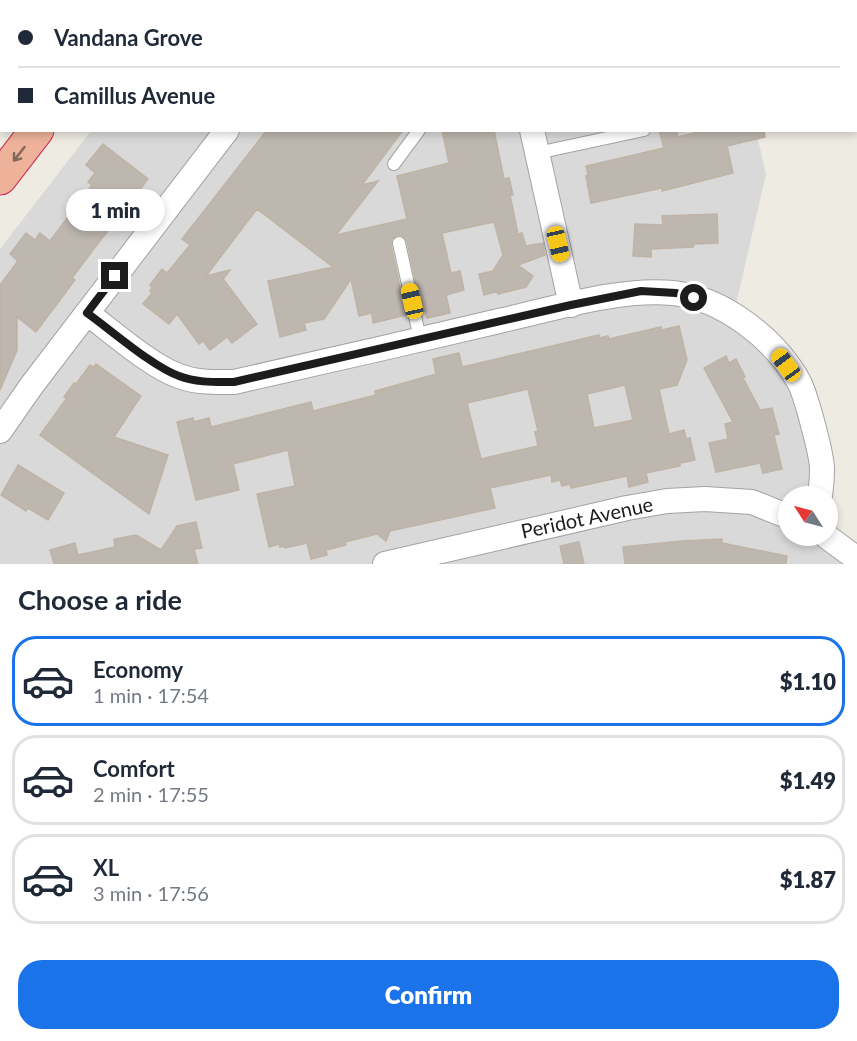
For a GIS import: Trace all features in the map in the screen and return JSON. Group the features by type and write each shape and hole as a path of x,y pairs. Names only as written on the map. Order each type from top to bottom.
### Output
{"highway":[{"path":"0,178 35,132"}],"street":[{"path":"0,431 225,132"},
{"path":"534,142 571,305"},
{"path":"87,313 154,363 177,376 205,382 234,382 571,305 641,291 676,293 712,304 742,320 773,346 799,383 813,426 822,467 821,486"},
{"name":"Peridot Avenue","path":"385,564 627,508 667,501 752,502 778,513"},
{"path":"838,545 857,559"}],"lane":[{"path":"394,164 418,132"},
{"path":"534,142 626,132"},
{"path":"399,243 420,339"}],"shaded area":[{"path":"90,132 756,132 766,174 734,313 802,382 820,486 778,486 778,546 834,546 857,564 0,564 0,249"}],"building":[{"path":"265,132 402,132 362,185 378,181 336,235 407,219 397,176 449,163 442,132 494,132 504,179 509,178 513,195 510,195 518,234 522,233 526,246 543,243 545,255 518,265 533,276 526,287 484,295 479,274 493,271 503,255 494,222 442,233 451,273 460,271 464,290 446,295 450,313 427,318 425,310 422,311 407,241 402,235 397,235 391,240 391,245 406,315 373,323 372,313 359,316 351,279 324,319 304,323 306,330 280,337 268,281 333,267 257,209 206,276 230,270 223,279 257,324 232,343 227,337 210,350 203,341 199,344 177,314 169,324 143,304 152,293 150,285 162,269 167,273 190,245 182,239"},
{"path":"660,132 677,132 678,137 698,132 764,132 765,137 727,146 733,173 662,191 662,188 591,203 586,166 664,148"},
{"path":"103,144 148,179 138,192 142,195 128,213 124,210 93,250 72,278 75,280 36,332 17,317 17,350 0,390 0,285 18,261 10,254 26,233 35,240 40,233 50,241 92,185 88,182 95,173 86,165"},
{"path":"717,214 718,243 651,249 651,257 633,256 635,224 663,225 662,216"},
{"path":"679,326 687,360 677,385 659,389 669,434 684,430 686,439 690,438 695,460 680,463 680,466 646,473 648,482 629,487 627,476 571,488 570,484 562,486 560,480 552,482 551,475 490,488 495,508 390,531 386,541 377,534 345,542 346,545 326,550 327,555 311,559 307,543 285,548 280,547 279,544 269,547 257,494 295,486 288,450 233,464 239,490 196,500 177,422 193,418 194,422 209,418 211,427 311,402 313,411 376,395 375,391 436,374 433,359 459,353 462,367 599,335 599,338 608,336 609,339 661,327 662,330","holes":["625,385 633,420 594,428 587,394","528,389 538,431 535,432 538,446 481,459 467,403"]},
{"path":"726,356 729,363 736,359 760,410 772,408 779,434 774,435 782,469 763,473 760,463 716,472 709,443 728,439 725,424 733,422 704,368"},
{"path":"96,364 141,396 114,437 168,455 149,514 40,435 67,398 64,397 74,383 76,384 90,365 93,367"},
{"path":"18,465 64,493 48,520 28,508 26,511 1,495"},
{"path":"196,522 202,548 194,549 198,564 54,564 50,550 75,543 78,555 115,547 114,539 136,535 161,550 177,526"},
{"path":"722,539 722,543 787,556 786,564 625,564 623,547"},
{"path":"579,542 584,564 564,564 560,546"}],"route":[{"path":"115,276 87,313 154,363 177,376 205,382 234,382 641,291 676,293 694,298"}]}
